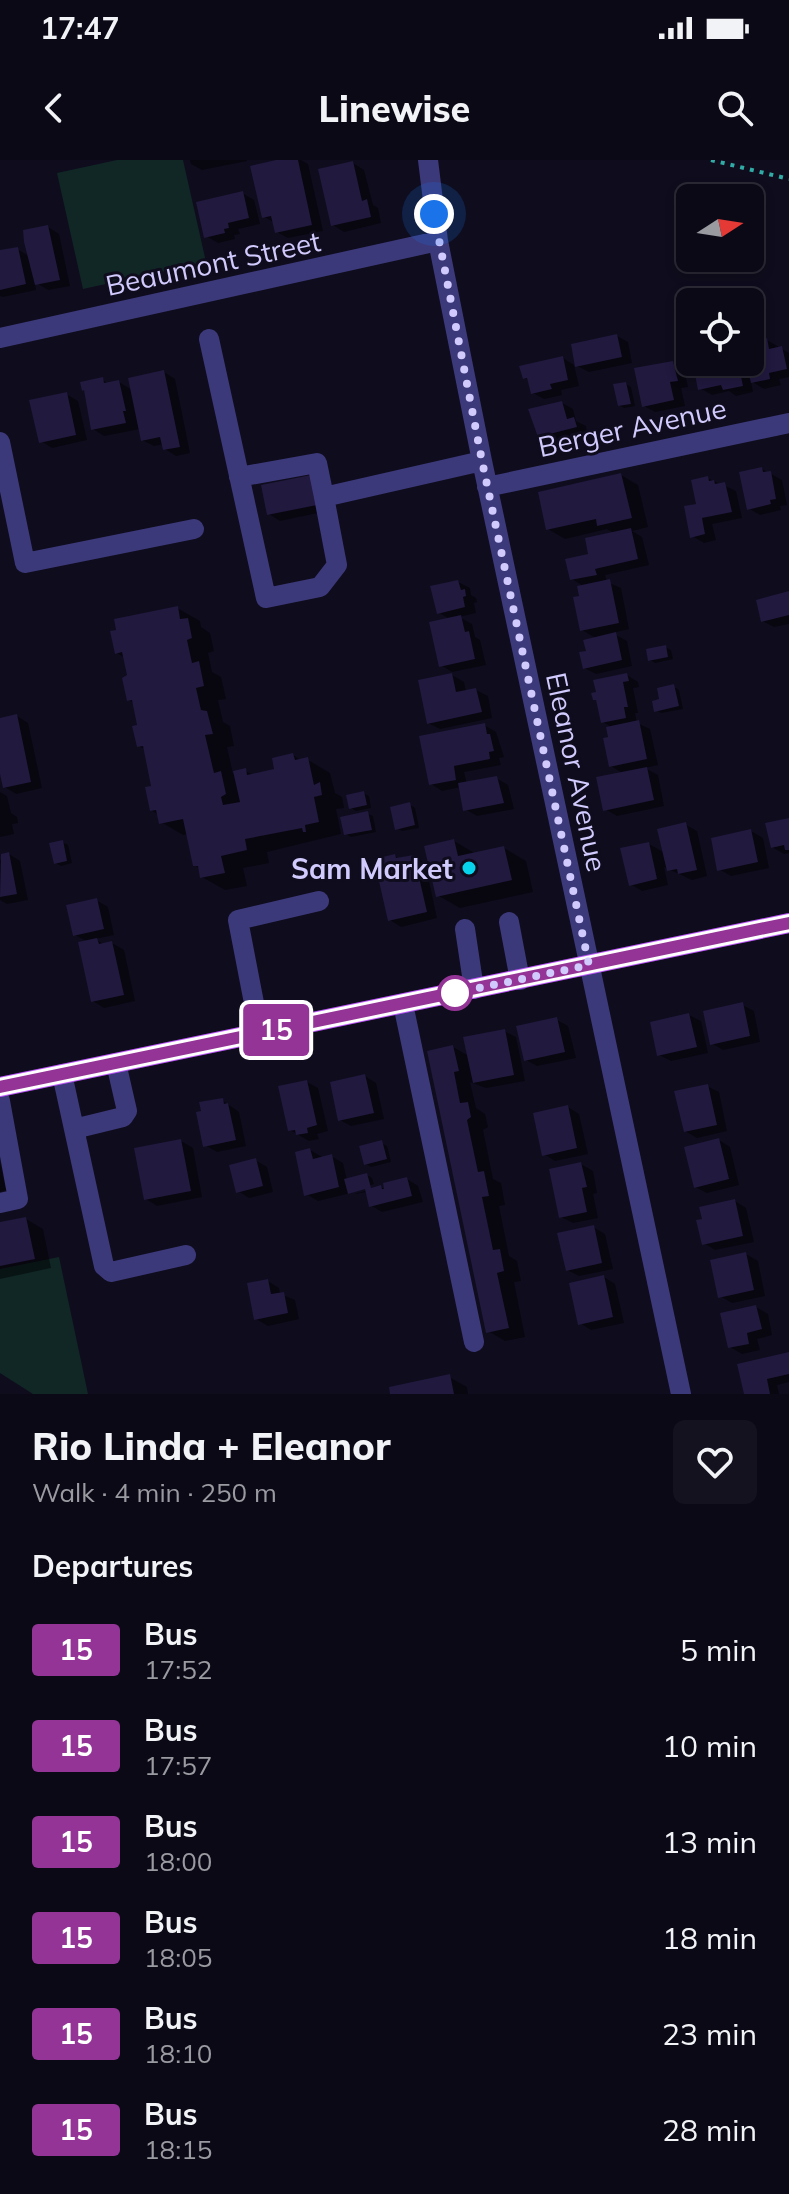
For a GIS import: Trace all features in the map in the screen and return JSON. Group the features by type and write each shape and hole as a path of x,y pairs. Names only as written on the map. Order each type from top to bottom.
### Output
{"main road":[{"path":"0,1087 789,923"}],"street":[{"name":"Eleanor Avenue","path":"428,160 438,241 487,487 681,1394"},
{"name":"Beaumont Street","path":"0,338 438,241"},
{"path":"209,339 239,477 266,598 320,587 337,565 317,463 239,477"},
{"name":"Berger Avenue","path":"487,487 789,423"},
{"path":"0,442 25,563 194,529"},
{"path":"324,497 482,461"},
{"path":"260,1034 238,920 319,901"},
{"path":"509,922 520,980"},
{"path":"465,929 474,989"},
{"path":"403,1004 474,1342"},
{"path":"74,1129 123,1117 127,1111 116,1063"},
{"path":"62,1074 104,1266 111,1272 186,1255"},
{"path":"0,1101 18,1199 0,1203"}],"path":[{"path":"711,160 789,179"}],"green space":[{"path":"117,160 183,160 206,262 83,289 57,173"},
{"path":"59,1257 88,1394 33,1394 0,1373 0,1269"}],"building":[{"path":"276,160 298,160 312,225 275,233 271,216 262,218 250,166"},
{"path":"353,161 362,201 367,199 371,217 331,226 318,169"},
{"path":"243,191 249,218 228,223 225,233 204,238 196,202"},
{"path":"48,225 60,280 35,285 23,230"},
{"path":"18,247 26,284 0,290 0,250"},
{"path":"617,334 622,357 575,367 571,344"},
{"path":"767,338 769,349 782,346 787,369 769,373 770,379 751,383 749,376 764,376 764,339"},
{"path":"563,356 568,380 550,384 552,389 531,394 527,378 523,379 519,366"},
{"path":"673,361 678,381 670,382 674,400 642,407 634,368"},
{"path":"164,370 180,447 163,450 160,437 141,441 128,378"},
{"path":"695,376 741,376 743,386 723,390 721,385 698,390"},
{"path":"103,377 104,383 119,380 126,423 91,430 80,382"},
{"path":"626,382 631,404 618,406 613,384"},
{"path":"67,392 76,435 39,443 29,400"},
{"path":"562,401 567,419 574,417 577,427 538,437 528,409"},
{"path":"762,467 763,472 771,471 776,499 770,500 771,504 747,510 739,472"},
{"path":"621,473 632,518 597,526 596,519 546,530 538,492"},
{"path":"311,475 317,505 267,515 261,485"},
{"path":"708,476 709,481 714,480 715,484 725,482 732,512 702,518 705,534 690,538 684,506 696,504 691,480"},
{"path":"631,528 638,559 595,569 597,575 570,580 565,559 588,554 585,538"},
{"path":"610,579 619,623 580,631 573,597 579,596 577,586"},
{"path":"458,580 461,590 465,589 465,607 437,614 430,586"},
{"path":"789,591 789,615 761,622 756,600"},
{"path":"178,606 180,619 188,618 192,638 187,640 192,663 199,661 204,686 196,688 201,710 207,711 213,734 205,735 214,773 221,771 226,794 221,797 223,805 240,802 233,771 246,768 247,775 274,769 272,758 293,753 295,760 308,757 314,785 320,782 322,795 314,797 319,822 305,825 306,832 302,828 245,839 247,850 221,856 225,873 200,878 198,866 193,866 183,819 159,824 156,810 150,811 145,787 151,786 143,746 137,747 132,726 137,725 132,700 127,701 122,678 127,675 122,652 115,654 110,631 116,630 114,619"},
{"path":"461,615 465,632 469,631 475,659 439,667 429,622"},
{"path":"616,632 622,660 583,669 579,652 586,651 583,640"},
{"path":"666,645 668,657 648,661 646,649"},
{"path":"452,673 456,692 476,688 482,712 427,724 418,680"},
{"path":"627,673 629,681 623,682 628,707 624,707 626,718 601,723 596,700 593,700 591,693 596,692 593,680"},
{"path":"674,684 679,706 654,712 652,701 659,699 657,688"},
{"path":"17,714 31,782 3,788 0,718"},
{"path":"639,720 647,759 609,767 603,738 608,737 606,727"},
{"path":"485,723 494,751 489,752 490,759 454,766 456,780 429,785 419,736"},
{"path":"647,767 654,800 603,811 596,777"},
{"path":"497,776 504,803 463,811 458,783"},
{"path":"364,791 367,805 349,809 346,795"},
{"path":"410,802 415,825 395,830 390,807"},
{"path":"368,811 372,830 344,835 340,817"},
{"path":"789,818 789,850 785,850 784,845 771,848 765,823"},
{"path":"686,822 697,870 678,874 677,869 667,871 657,829"},
{"path":"751,829 758,862 717,871 711,838"},
{"name":"Sam Market","path":"454,839 458,856 504,846 512,880 436,897 424,846"},
{"path":"63,840 67,861 54,864 49,843"},
{"path":"649,842 657,879 629,886 620,848"},
{"path":"9,852 17,894 0,897 1,854"},
{"path":"395,854 396,858 414,855 427,912 388,921 374,859"},
{"path":"97,898 104,929 73,936 66,905"},
{"path":"97,938 99,944 112,941 124,995 91,1002 78,942"},
{"path":"743,1002 750,1036 710,1045 703,1011"},
{"path":"689,1013 697,1047 657,1056 650,1022"},
{"path":"557,1017 565,1052 524,1061 516,1026"},
{"path":"505,1029 514,1075 473,1083 463,1037"},
{"path":"453,1045 459,1071 454,1072 460,1103 468,1102 471,1117 467,1120 478,1172 484,1171 489,1196 482,1197 493,1250 500,1249 504,1271 497,1273 509,1328 486,1333 427,1051"},
{"path":"365,1074 374,1113 338,1121 330,1082"},
{"path":"307,1080 317,1125 307,1128 308,1133 296,1135 295,1130 288,1131 278,1086"},
{"path":"708,1084 717,1125 684,1132 674,1091"},
{"path":"223,1098 224,1104 228,1103 236,1140 203,1147 196,1112 201,1111 199,1102"},
{"path":"568,1105 577,1148 542,1156 533,1113"},
{"path":"719,1138 729,1179 694,1188 684,1147"},
{"path":"181,1139 191,1191 144,1200 134,1148"},
{"path":"382,1140 387,1159 364,1165 359,1146"},
{"path":"310,1148 313,1159 332,1154 339,1187 304,1196 295,1152"},
{"path":"256,1158 263,1186 236,1193 229,1165"},
{"path":"581,1162 587,1187 582,1188 587,1212 559,1218 549,1169"},
{"path":"367,1173 371,1188 381,1185 384,1189 383,1183 407,1177 412,1196 369,1207 365,1189 348,1194 344,1179"},
{"path":"735,1199 743,1236 702,1245 696,1220 702,1219 699,1207"},
{"path":"26,1217 35,1259 0,1266 0,1222"},
{"path":"594,1225 602,1263 566,1271 557,1233"},
{"path":"746,1252 754,1290 718,1298 710,1260"},
{"path":"604,1275 613,1317 578,1325 569,1283"},
{"path":"268,1279 271,1294 284,1292 288,1313 254,1320 247,1283"},
{"path":"756,1305 762,1329 747,1333 749,1344 728,1348 720,1313"},
{"path":"789,1352 789,1374 767,1379 770,1394 744,1394 737,1364"},
{"path":"450,1374 454,1394 390,1394 389,1387"}],"bus line":[{"name":"15","path":"0,1087 789,923"}],"place":[{"name":"Sam Market","path":"469,868"}],"route":[{"path":"434,214 482,461 589,965 450,994 455,993"}]}
